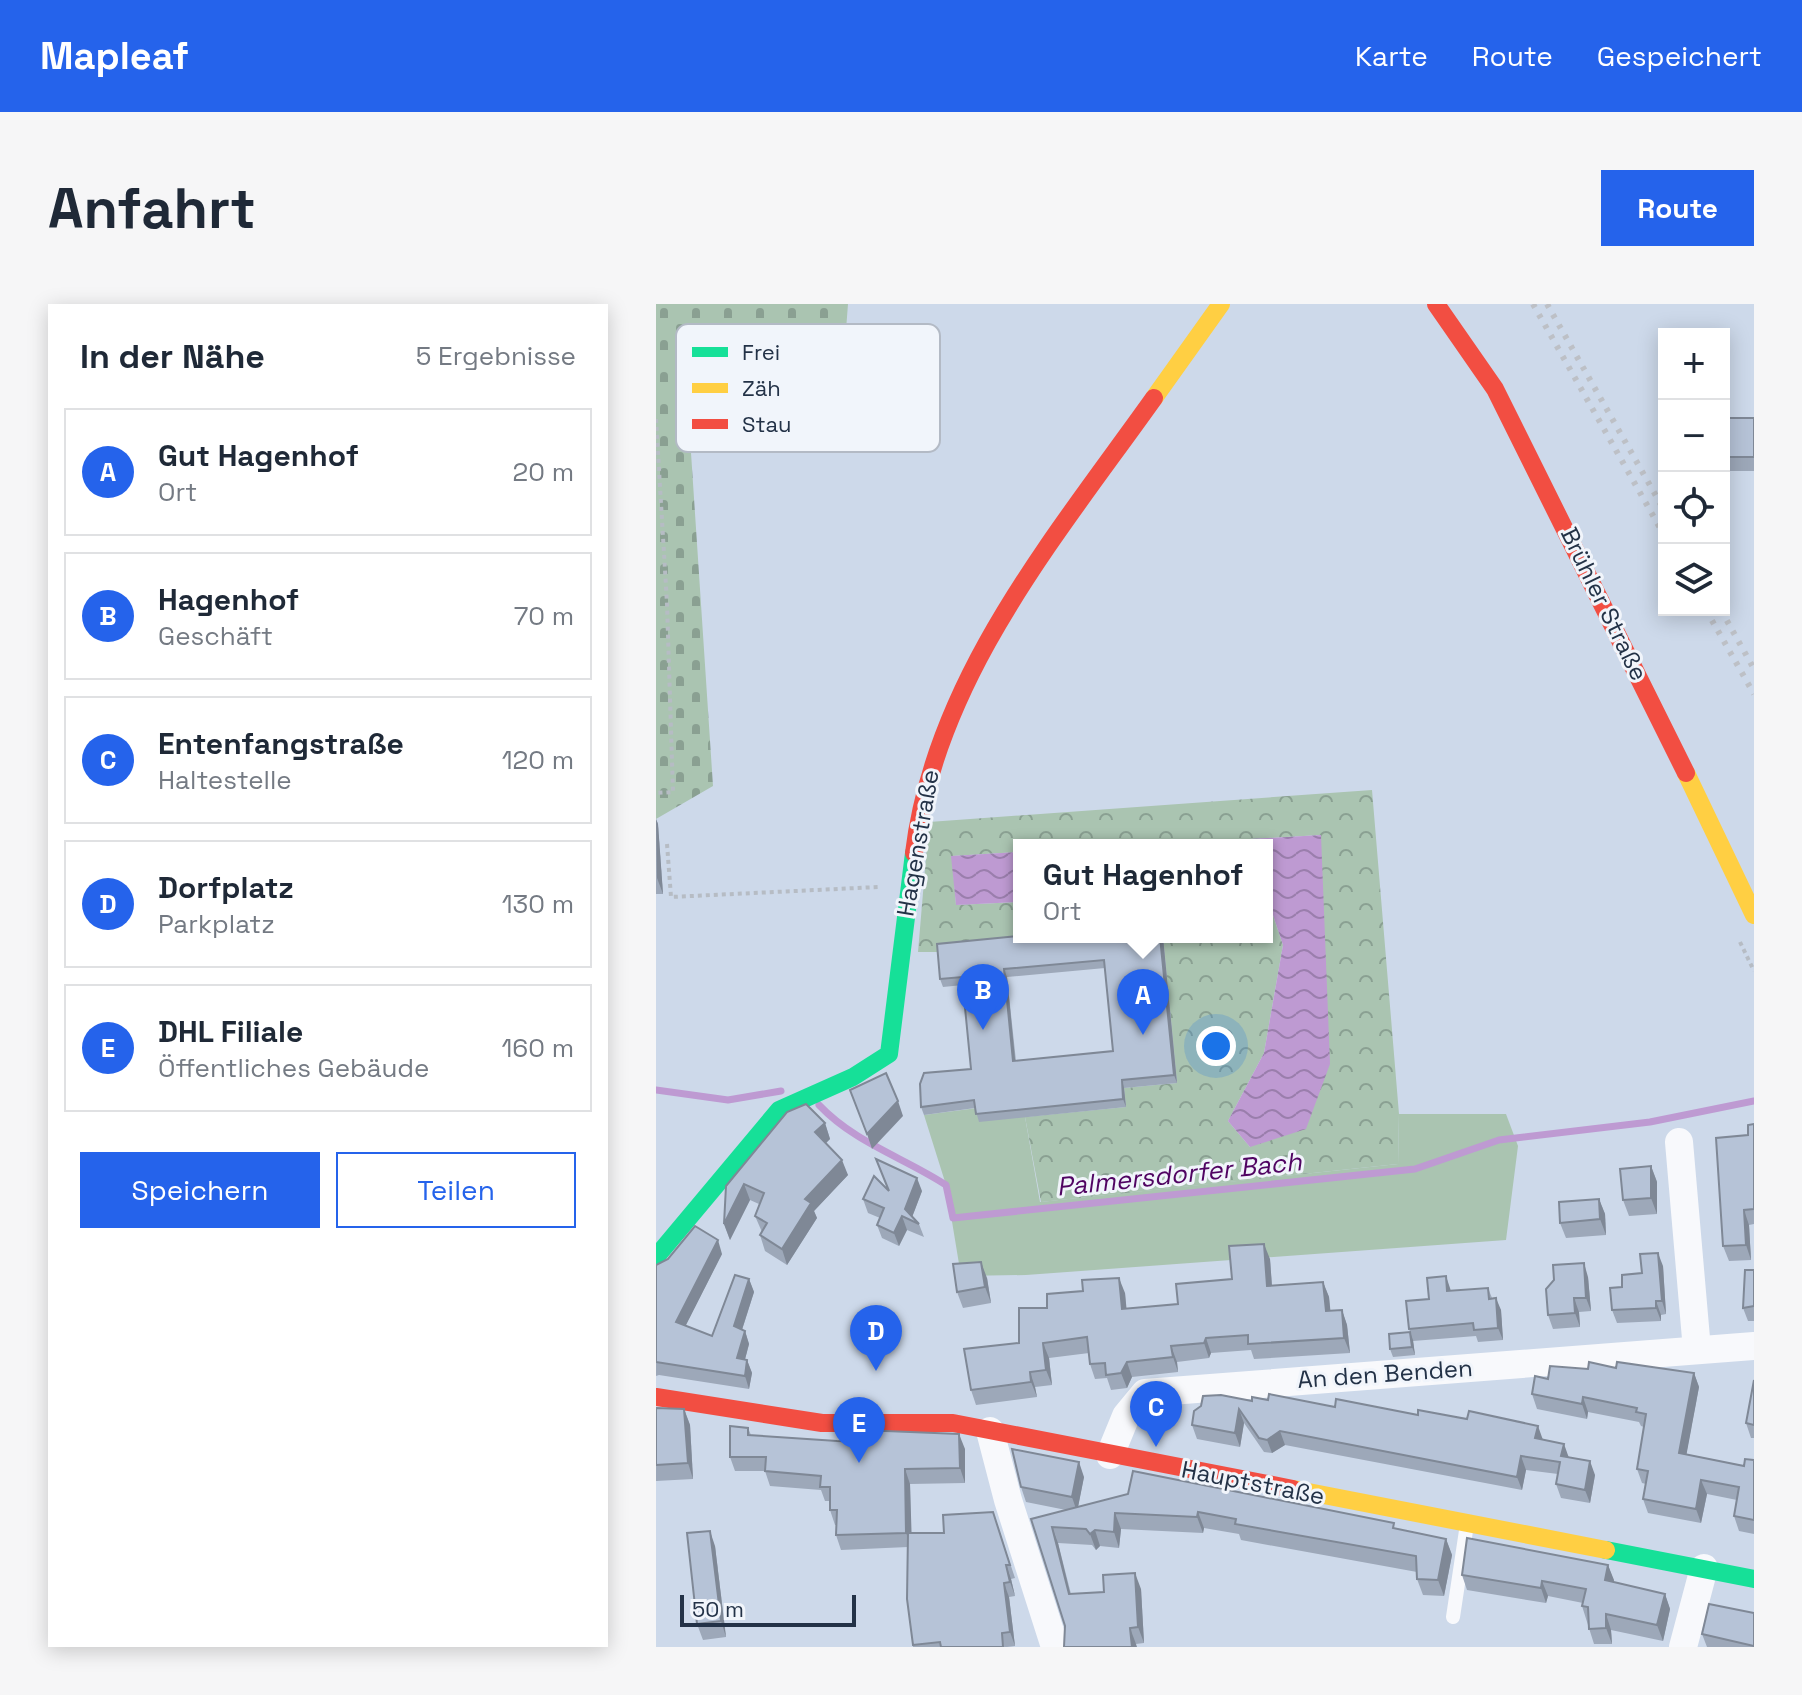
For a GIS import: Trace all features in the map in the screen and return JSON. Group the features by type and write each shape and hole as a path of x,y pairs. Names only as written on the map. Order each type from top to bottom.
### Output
{"street":[{"name":"Hagenstraße","path":"656,1257 779,1110 853,1077 889,1054 918,819 935,751 1004,611 1221,304"},
{"name":"Brühler Straße","path":"1436,304 1495,389 1586,566 1754,915"},
{"path":"1679,1142 1697,1350"},
{"name":"An den Benden","path":"1110,1455 1126,1416 1145,1393 1754,1346"},
{"name":"Hauptstraße","path":"656,1397 822,1423 922,1421 990,1431 1754,1579"},
{"path":"990,1431 1008,1500 1055,1647"},
{"path":"1683,1647 1704,1568"}],"lane":[{"path":"1453,1617 1467,1524"}],"path":[{"path":"656,419 673,792 656,793"},
{"path":"667,844 671,897 909,885"}],"green space":[{"path":"656,304 848,304 846,324 676,324 676,452 691,452 713,786 656,819"},
{"path":"1372,790 1399,1114 1398,1164 1041,1202 1025,1117 1126,1107 1124,1088 1177,1083 1164,943 1273,943 1273,915 1283,945 1264,1053 1228,1121 1250,1147 1320,835 1251,839 1013,839 1013,852 952,856 956,905 1013,902 1013,938 940,952 918,952 929,822"},
{"path":"977,1108 1025,1117 1040,1202 1398,1164 1399,1114 1506,1114 1518,1146 1506,1240 1026,1275 961,1276 946,1185 924,1115"}],"water":[{"path":"1321,835 1330,1064 1306,1129 1250,1147 1228,1121 1264,1053 1283,945 1273,915 1273,839 1252,839"},
{"path":"1013,852 1013,902 956,905 951,856"}],"building":[{"path":"1730,418 1754,418 1754,457 1730,457"},
{"path":"1013,937 1013,943 1161,943 1174,1075 1122,1080 1123,1099 976,1114 974,1100 921,1107 920,1084 924,1073 971,1069 962,977 940,979 937,944","holes":["1104,960 1113,1051 1013,1061 1004,969"]},
{"path":"886,1073 898,1101 867,1134 850,1090"},
{"path":"806,1104 825,1123 815,1132 842,1160 805,1199 811,1203 782,1249 760,1235 767,1223 755,1216 764,1193 744,1184 724,1224 726,1186 787,1112"},
{"path":"1754,1124 1754,1209 1744,1210 1746,1245 1723,1246 1716,1138 1748,1135 1748,1125"},
{"path":"876,1159 917,1178 905,1209 919,1224 902,1216 894,1233 877,1225 884,1208 863,1199 874,1176 889,1191"},
{"path":"1651,1166 1651,1198 1623,1200 1620,1169"},
{"path":"1599,1199 1600,1219 1560,1223 1559,1202"},
{"path":"695,1226 718,1240 676,1322 712,1336 735,1275 749,1279 734,1326 745,1331 737,1358 747,1360 745,1376 656,1362 656,1265 668,1259"},
{"path":"1264,1244 1267,1286 1323,1282 1326,1311 1342,1310 1344,1338 1248,1344 1248,1335 1206,1338 1204,1343 1171,1346 1173,1357 1127,1362 1121,1373 1106,1375 1105,1363 1090,1364 1087,1337 1043,1343 1046,1370 1030,1372 1031,1382 971,1390 964,1349 1019,1343 1019,1308 1047,1308 1047,1294 1083,1291 1082,1280 1119,1278 1122,1309 1178,1304 1176,1284 1232,1279 1229,1246"},
{"path":"1658,1253 1662,1301 1656,1301 1656,1308 1612,1310 1610,1288 1622,1287 1622,1275 1642,1273 1640,1254"},
{"path":"981,1262 985,1287 957,1292 953,1264"},
{"path":"1584,1263 1586,1298 1574,1298 1575,1313 1548,1315 1546,1289 1554,1280 1553,1265"},
{"path":"1745,1270 1754,1270 1754,1306 1743,1308"},
{"path":"1446,1276 1447,1291 1488,1288 1489,1299 1496,1298 1498,1328 1474,1330 1473,1323 1409,1329 1406,1301 1429,1299 1427,1278"},
{"path":"1410,1332 1412,1347 1390,1349 1389,1334"},
{"path":"1589,1362 1616,1368 1617,1362 1694,1373 1679,1453 1744,1466 1745,1459 1754,1460 1754,1520 1734,1516 1739,1487 1701,1480 1696,1509 1643,1499 1648,1471 1637,1469 1646,1414 1636,1412 1637,1408 1583,1397 1582,1404 1532,1394 1535,1376 1548,1379 1550,1366 1588,1369"},
{"path":"1754,1380 1754,1425 1746,1423"},
{"path":"1269,1394 1335,1407 1336,1399 1418,1415 1418,1410 1467,1419 1469,1411 1538,1426 1535,1438 1564,1444 1561,1456 1590,1461 1585,1490 1556,1484 1560,1462 1521,1456 1517,1477 1280,1431 1267,1440 1259,1438 1239,1409 1235,1433 1192,1425 1194,1411 1201,1406 1203,1396 1221,1395 1252,1401 1252,1397 1268,1400"},
{"path":"656,1408 684,1409 688,1463 656,1465"},
{"path":"730,1426 748,1428 748,1435 861,1442 861,1430 959,1434 960,1468 905,1469 906,1533 836,1535 837,1510 830,1510 830,1487 820,1487 821,1476 765,1471 766,1457 730,1457"},
{"path":"1012,1449 1079,1462 1072,1497 1021,1487"},
{"path":"1133,1471 1394,1523 1393,1528 1446,1539 1438,1580 1417,1579 1416,1556 1235,1524 1236,1519 1198,1512 1197,1517 1115,1513 1114,1532 1095,1530 1090,1534 1086,1529 1052,1527 1069,1594 1104,1592 1103,1575 1135,1573 1138,1627 1130,1628 1132,1647 1064,1647 1065,1626 1031,1519 1128,1494"},
{"path":"993,1512 1010,1565 1006,1565 1010,1582 1004,1583 1010,1632 1002,1633 1003,1647 941,1647 940,1642 913,1645 907,1599 908,1533 944,1533 943,1515"},
{"path":"710,1531 721,1621 697,1624 687,1533"},
{"path":"1467,1538 1608,1565 1605,1580 1665,1594 1657,1625 1606,1614 1606,1628 1589,1629 1588,1607 1582,1606 1586,1589 1542,1581 1541,1588 1462,1575"},
{"path":"1709,1604 1754,1613 1754,1646 1702,1634"}],"waterway":[{"name":"Palmersdorfer Bach","path":"656,1090 728,1100 781,1091"},
{"name":"Palmersdorfer Bach","path":"819,1105 848,1130 946,1185 953,1218 1415,1169 1499,1140 1650,1122 1754,1101"}],"railway":[{"path":"1533,304 1658,524"},
{"path":"1547,304 1658,499"},
{"path":"1709,616 1754,694"},
{"path":"1724,616 1754,669"}],"traffic: fast":[{"path":"656,1257 779,1110 853,1077 889,1054 914,853"},
{"path":"1606,1550 1754,1579"}],"traffic: slow":[{"path":"1154,398 1221,304"},
{"path":"1686,773 1754,915"},
{"path":"1293,1489 1606,1550"}],"traffic: jam":[{"path":"1436,304 1495,389 1686,773"},
{"path":"914,853 926,789 946,728 973,669 1040,557 1154,398"},
{"path":"656,1397 822,1423 953,1423 1293,1489"}],"place":[{"name":"Hagenhof","path":"983,1030"},
{"name":"Gut Hagenhof","path":"1143,1035"},
{"name":"Dorfplatz","path":"876,1371"},
{"name":"Entenfangstraße","path":"1156,1447"},
{"name":"DHL Filiale","path":"859,1463"}]}
